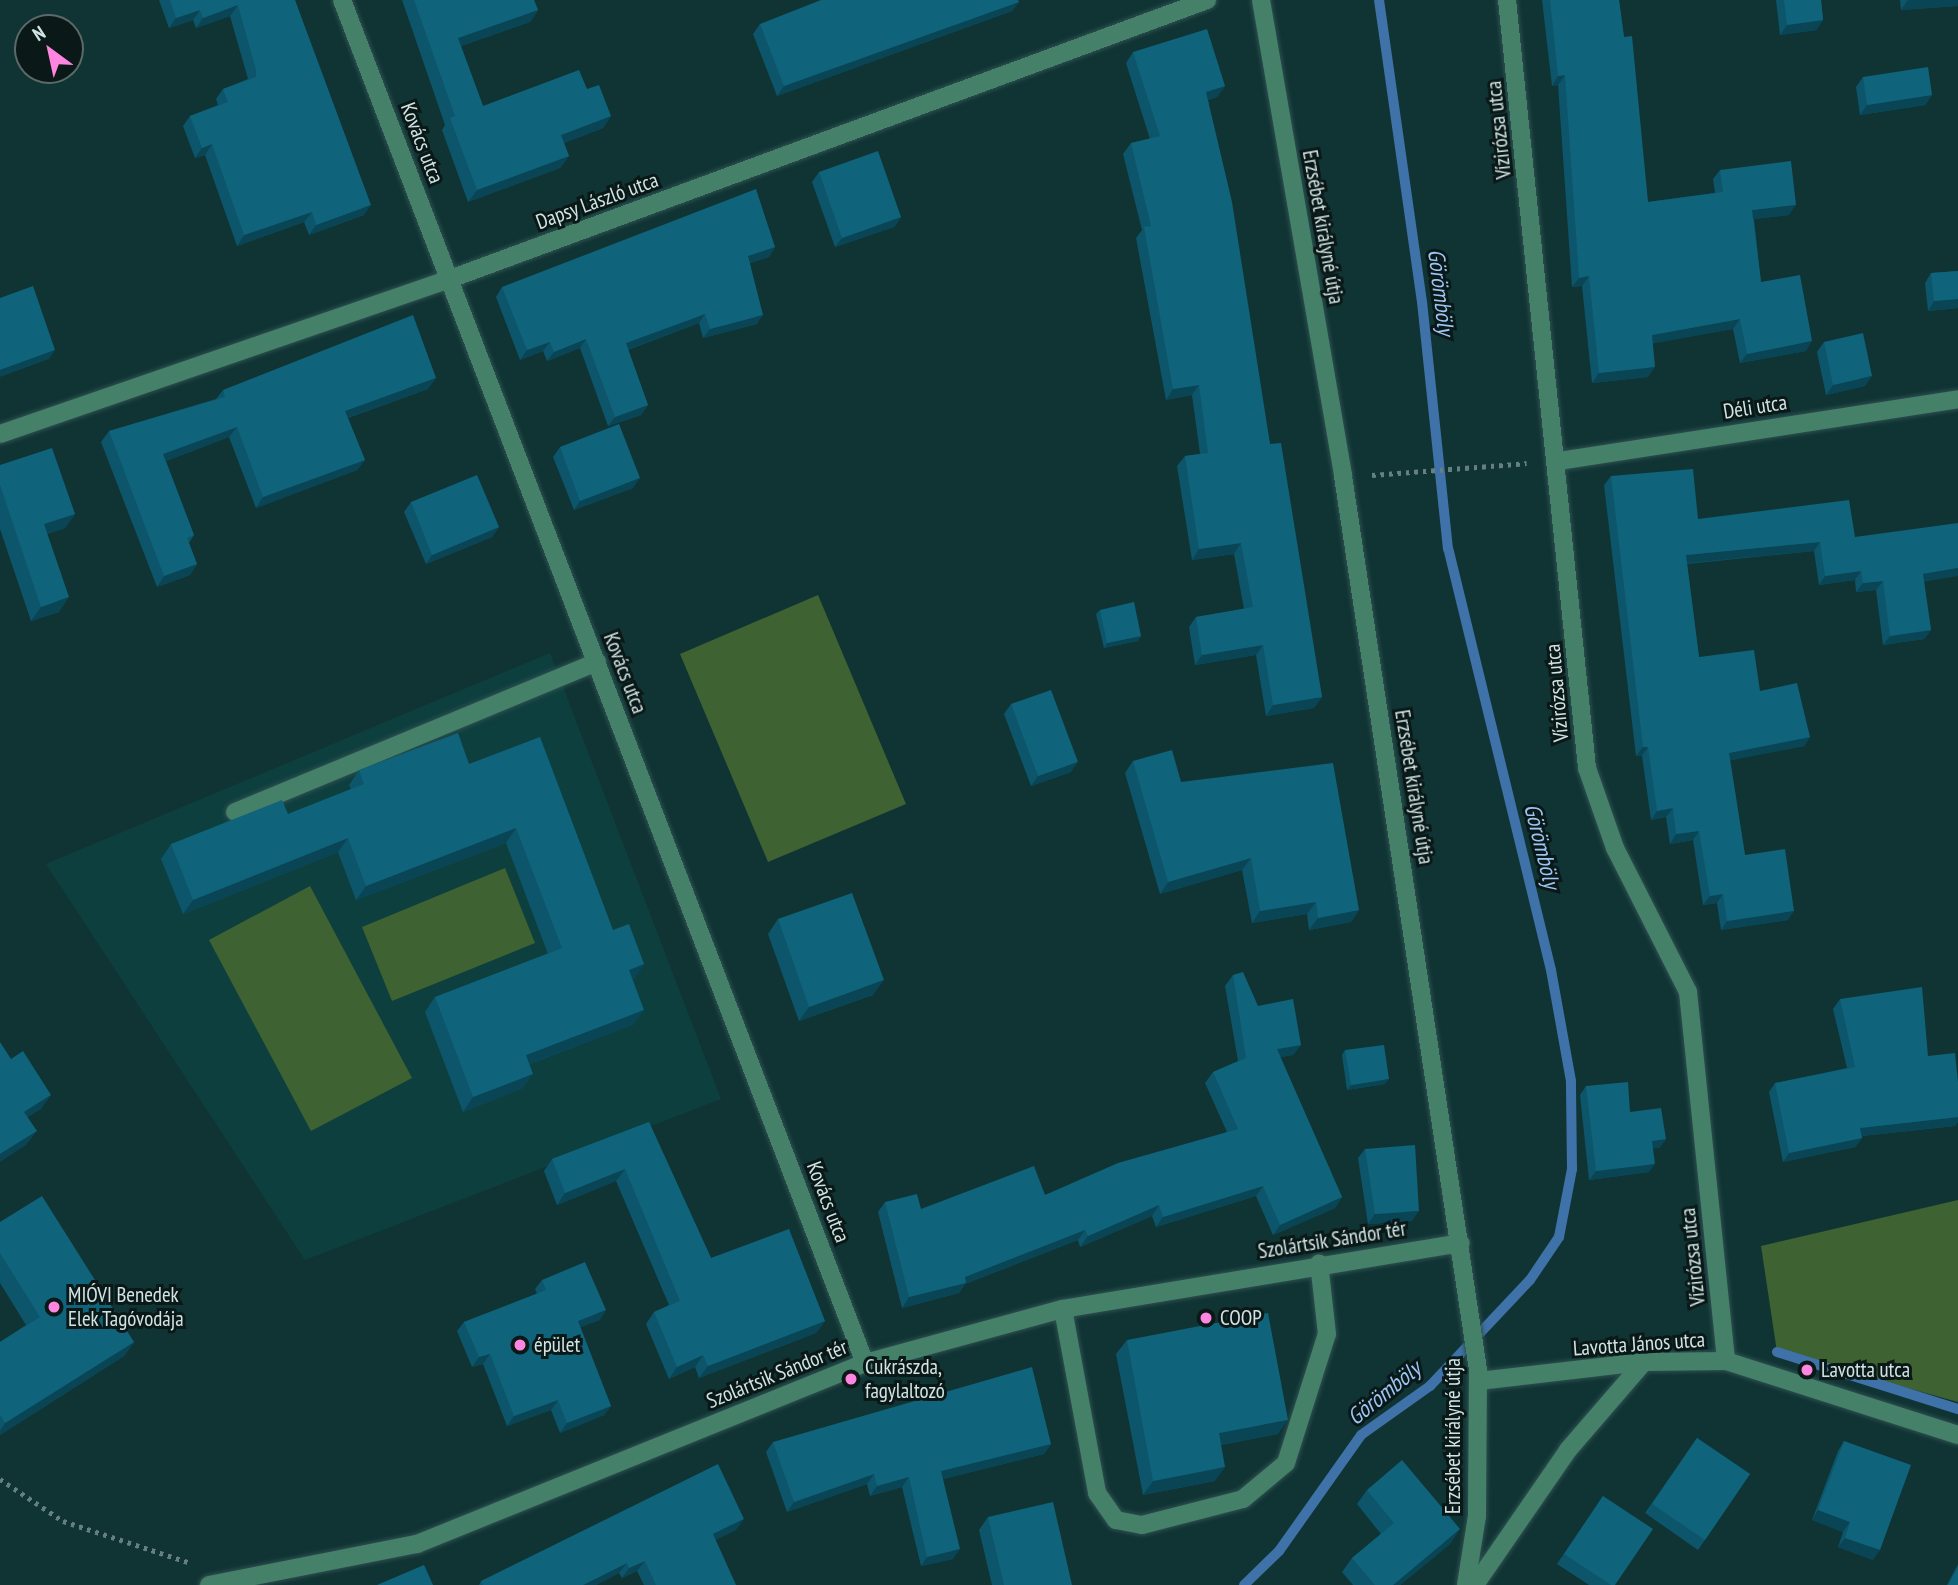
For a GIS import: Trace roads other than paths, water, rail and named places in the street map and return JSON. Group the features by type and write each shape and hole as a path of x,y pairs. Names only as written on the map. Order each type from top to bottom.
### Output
{"street":[{"name":"Kovács utca","path":"342,0 865,1363"},
{"name":"Dapsy László utca","path":"0,434 450,279 1207,0"},
{"name":"Erzsébet királyné útja","path":"1261,0 1343,476 1479,1376 1477,1516 1466,1585"},
{"name":"Vízirózsa utca","path":"1507,0 1559,461 1587,768 1615,848 1688,992 1726,1361"},
{"name":"Déli utca","path":"1559,461 1958,399"},
{"path":"235,812 597,662"},
{"name":"Szolártsik Sándor tér","path":"209,1585 417,1544 865,1363 1063,1309 1319,1264 1461,1243"},
{"path":"1063,1309 1097,1493 1116,1520 1142,1525 1243,1499 1286,1463 1328,1334 1319,1264"},
{"name":"Lavotta János utca","path":"1479,1376 1644,1362 1726,1361 1958,1435"},
{"path":"1475,1585 1568,1450 1644,1362"}],"waterway":[{"name":"Görömböly","path":"1244,1585 1279,1551 1361,1435 1430,1386 1530,1280 1559,1237 1572,1169 1571,1081 1551,970 1448,549 1422,302 1379,0"},
{"path":"1777,1352 1958,1409"}],"place":[{"name":"MIÓVI Benedek Elek Tagóvodája","path":"54,1307"},
{"name":"COOP","path":"1206,1318"},
{"name":"épület","path":"520,1345"},
{"name":"Lavotta utca","path":"1807,1370"},
{"name":"Cukrászda, fagylaltozó","path":"851,1379"}]}
